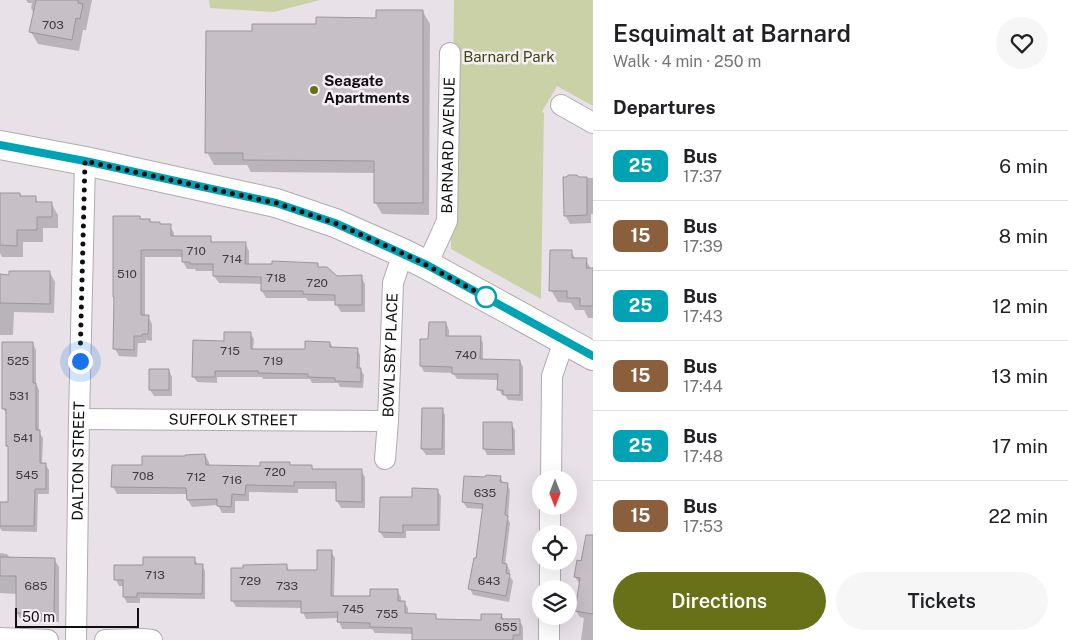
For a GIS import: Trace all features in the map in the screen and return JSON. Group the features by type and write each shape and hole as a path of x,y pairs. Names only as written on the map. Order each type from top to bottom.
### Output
{"main road":[{"path":"0,145 85,161 276,203 335,223 427,265 593,356"}],"street":[{"name":"BARNARD AVENUE","path":"427,265 447,221 450,53"},
{"path":"561,105 593,123"},
{"name":"DALTON STREET","path":"76,640 78,419 85,161"},
{"name":"BOWLSBY PLACE","path":"385,459 393,283 403,253"},
{"path":"551,470 552,376 564,340"},
{"name":"SUFFOLK STREET","path":"78,419 388,421"},
{"path":"549,625 549,640"},
{"path":"0,638 48,640"},
{"path":"105,640 152,640"}],"green space":[{"path":"209,0 320,0 274,12 210,8"},
{"name":"Barnard Park","path":"454,0 593,0 593,106 557,86 542,112 544,113 541,299 451,249"}],"building":[{"path":"36,0 78,0 78,3 83,4 80,19 76,18 72,40 29,32"},
{"name":"Seagate Apartments","path":"376,10 423,10 423,203 374,203 374,161 243,160 243,153 205,153 206,31 252,31 252,24 316,24 316,17 376,18"},
{"path":"568,175 587,177 587,215 564,216 563,177"},
{"path":"0,193 20,193 20,196 36,196 36,202 52,202 52,217 37,217 37,230 17,230 17,246 0,245"},
{"path":"113,216 140,216 140,219 150,219 150,222 171,224 171,236 211,236 211,242 246,242 245,264 272,264 272,261 318,263 318,267 327,267 337,276 362,275 362,305 335,305 335,295 303,294 303,291 261,291 261,277 213,276 213,264 182,262 182,250 141,250 141,315 149,315 148,334 134,336 134,350 113,349"},
{"path":"550,250 572,250 572,258 587,258 586,268 593,268 593,306 580,306 580,298 567,298 567,291 549,291"},
{"path":"9,271 50,271 50,304 0,303 0,274 9,275"},
{"path":"429,322 446,322 446,336 481,336 480,359 520,360 520,395 503,395 503,390 497,390 498,374 452,374 452,367 420,366 420,339 428,339"},
{"path":"224,332 251,332 251,349 305,349 305,341 330,342 330,347 358,348 357,368 361,368 361,382 335,381 335,378 308,377 308,374 258,373 258,371 215,371 215,377 192,377 193,340 224,341"},
{"path":"2,342 33,342 33,383 36,383 36,430 40,430 40,463 46,463 46,489 35,489 34,526 0,526 0,502 8,502 6,409 2,409"},
{"path":"149,369 169,369 169,390 149,390"},
{"path":"422,408 443,408 442,449 421,449"},
{"path":"483,422 512,422 513,450 483,449"},
{"path":"205,454 206,465 260,466 260,462 290,462 290,465 312,465 312,469 362,469 362,502 336,501 336,482 294,482 294,486 246,485 245,495 232,494 231,507 217,506 217,499 187,500 186,488 111,487 112,465 142,465 142,456"},
{"path":"486,475 501,476 500,482 508,483 505,515 508,516 502,563 507,564 506,573 510,574 506,596 468,589 474,558 476,558 483,504 462,502 464,476 485,477"},
{"path":"412,488 438,489 438,525 403,525 403,533 379,532 380,497 412,497"},
{"path":"586,535 593,535 593,614 577,611 580,578 574,577 575,570 577,570 577,560 581,561"},
{"path":"317,550 332,550 331,596 370,596 370,589 398,589 398,601 405,601 405,613 436,614 436,619 481,620 481,614 502,614 501,619 520,619 520,635 513,635 513,640 412,640 412,628 370,627 370,623 337,622 338,612 301,613 301,601 231,601 231,568 243,568 243,565 287,564 287,570 317,570"},
{"path":"0,557 55,558 54,614 16,613 16,576 0,576"},
{"path":"143,557 195,557 195,564 203,564 202,594 137,593 137,597 123,597 123,580 114,580 114,565 143,565"}],"bus line":[{"name":"25","path":"0,145 85,161 276,203 335,223 427,265 593,356"}],"place":[{"name":"Seagate Apartments","path":"314,90"}],"route":[{"path":"80,361 85,161 276,203 335,223 403,253 486,297"}]}
